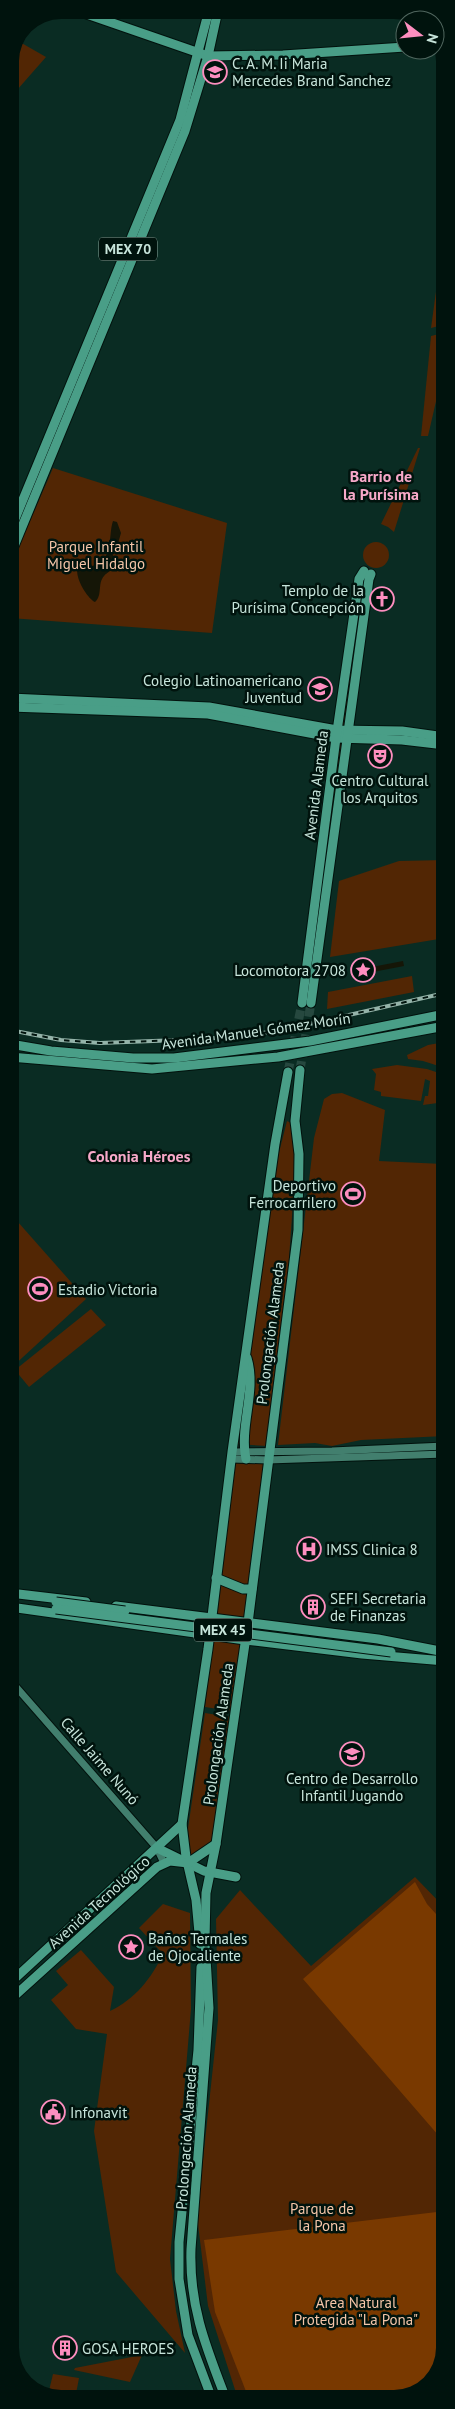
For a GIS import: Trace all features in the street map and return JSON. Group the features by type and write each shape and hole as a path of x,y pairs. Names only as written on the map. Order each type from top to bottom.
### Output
{"main road":[{"path":"101,19 204,55 283,55 395,48"},
{"name":"MEX 70","path":"19,534 185,131 204,55 208,19"},
{"name":"MEX 70","path":"19,509 180,120 215,19"},
{"name":"Avenida Alameda","path":"367,573 368,579 347,734 306,1003 336,734 359,579 367,573"},
{"path":"19,698 209,707 336,734"},
{"path":"19,707 208,714 336,734 436,737"},
{"path":"402,736 436,743"},
{"name":"Avenida Manuel Gómez Morín","path":"19,1045 155,1059 310,1041 436,1016"},
{"name":"Avenida Manuel Gómez Morín","path":"19,1058 152,1069 278,1057 436,1028"},
{"path":"278,1057 282,1050 306,1046 310,1041"},
{"name":"Prolongación Alameda","path":"222,2390 200,2333 191,2279 191,2250 209,2008 205,1941 205,1900 216,1844 248,1623 298,1230 299,1154 295,1121 300,1070"},
{"name":"Prolongación Alameda","path":"209,2390 188,2335 179,2279 179,2242 198,2050 201,1991 198,1913 182,1824 210,1635 231,1455 275,1144 288,1072"},
{"path":"246,1355 252,1374 246,1456"},
{"path":"216,1578 243,1589 252,1589"},
{"name":"MEX 45","path":"19,1594 34,1597 56,1605 390,1650 418,1658 436,1660"},
{"path":"34,1597 64,1599 378,1639 417,1648"},
{"name":"MEX 45","path":"19,1607 38,1610 56,1605"},
{"path":"38,1610 245,1640 362,1654 418,1658"},
{"path":"182,1632 186,1623 183,1615"},
{"path":"273,1643 272,1633 278,1627"},
{"path":"194,1633 208,1649"},
{"name":"MEX 45","path":"390,1650 417,1648 436,1651"},
{"name":"Avenida Tecnológico","path":"19,1976 182,1824"},
{"path":"188,1863 216,1844"},
{"path":"157,1848 210,1873 236,1877"},
{"name":"Avenida Tecnológico","path":"19,1992 164,1863 175,1861 188,1863"},
{"path":"188,1863 194,1871 197,1882 205,1941"}],"street":[{"path":"268,1456 436,1447"},
{"path":"231,1455 436,1454"},
{"name":"Calle Jaime Nunó","path":"19,1690 157,1848 164,1863"}],"green space":[{"path":"23,44 46,57 19,88 19,60"},
{"path":"436,292 436,327 431,328"},
{"path":"436,335 436,401 428,436 421,436 431,336"},
{"path":"418,448 420,448 394,532 381,524"},
{"name":"Parque Infantil Miguel Hidalgo","path":"53,468 227,523 212,633 19,619 19,546"},
{"path":"376,542 385,546 389,555 385,564 376,568 367,564 363,555 367,546"},
{"path":"363,583 365,583 346,727 339,727"},
{"path":"337,742 341,743 343,749 332,825 326,825"},
{"path":"436,860 436,939 330,957 339,881 399,861"},
{"path":"412,976 414,992 327,1009 328,992"},
{"path":"436,1044 436,1065 408,1059 407,1055 428,1045"},
{"path":"397,1065 436,1072 436,1103 423,1105 425,1096 428,1096 430,1081 425,1079 421,1101 381,1096 381,1092 374,1090 376,1074 372,1069"},
{"name":"Deportivo Ferrocarrilero","path":"342,1093 385,1110 379,1161 436,1164 436,1436 361,1440 332,1446 315,1443 278,1445 314,1138 324,1099 332,1094"},
{"path":"287,1121 291,1123 296,1160 288,1273 267,1446 237,1444 274,1172"},
{"name":"Estadio Victoria","path":"19,1223 86,1299 19,1361"},
{"path":"91,1309 106,1325 29,1387 19,1375 19,1367"},
{"path":"235,1463 264,1464 245,1619 215,1615"},
{"path":"213,1639 241,1643 231,1711 205,1707"},
{"path":"205,1713 230,1717 213,1851 197,1859 190,1857 187,1835"},
{"name":"Parque de la Pona","path":"415,1877 436,1899 436,2348 433,2364 426,2376 420,2382 405,2389 235,2390 208,2306 197,2216 218,2020 216,1919 240,1890 311,1966"},
{"path":"415,1882 427,1904 436,1914 436,2133 303,1979"},
{"path":"163,1904 190,1913 191,2009 170,2259 176,2311 185,2353 116,2272 94,2131 107,2034 76,2029 51,2000 68,1985 56,1971 81,1950 114,1987 110,2011 127,2001 148,1980 163,1954 139,1928"},
{"name":"Area Natural Protegida \"La Pona\"","path":"436,2212 436,2348 431,2369 420,2382 400,2390 245,2390 215,2312 204,2240"},
{"path":"142,2355 130,2382 74,2370 75,2368"},
{"path":"53,2374 79,2378 77,2390 49,2389"}],"shaded area":[{"path":"113,521 117,522 121,533 117,547 111,552 114,556 113,566 102,579 99,596 95,602 82,587 77,572 78,566 82,561 89,559 92,566 104,559 109,547"},
{"path":"403,961 404,966 352,976 351,971"}],"tunnel":[{"path":"288,1072 302,1003"},
{"path":"300,1070 311,1003"}],"railway":[{"path":"19,1032 61,1040 100,1043 206,1039 279,1031 436,995"}],"place":[{"name":"C. A. M. Ii Maria Mercedes Brand Sanchez","path":"215,72"},
{"name":"Templo de la Purísima Concepción","path":"382,599"},
{"name":"Colegio Latinoamericano Juventud","path":"320,689"},
{"name":"Centro Cultural los Arquitos","path":"380,756"},
{"name":"Locomotora 2708","path":"363,970"},
{"name":"Deportivo Ferrocarrilero","path":"353,1194"},
{"name":"Estadio Victoria","path":"40,1289"},
{"name":"IMSS Clinica 8","path":"309,1549"},
{"name":"SEFI Secretaria de Finanzas","path":"313,1607"},
{"name":"Centro de Desarrollo Infantil Jugando","path":"352,1754"},
{"name":"Baños Termales de Ojocaliente","path":"131,1947"},
{"name":"Infonavit","path":"53,2112"},
{"name":"GOSA HEROES","path":"65,2348"}],"district":[{"name":"Barrio de la Purísima","path":"381,485"},
{"name":"Colonia Héroes","path":"139,1156"}]}
